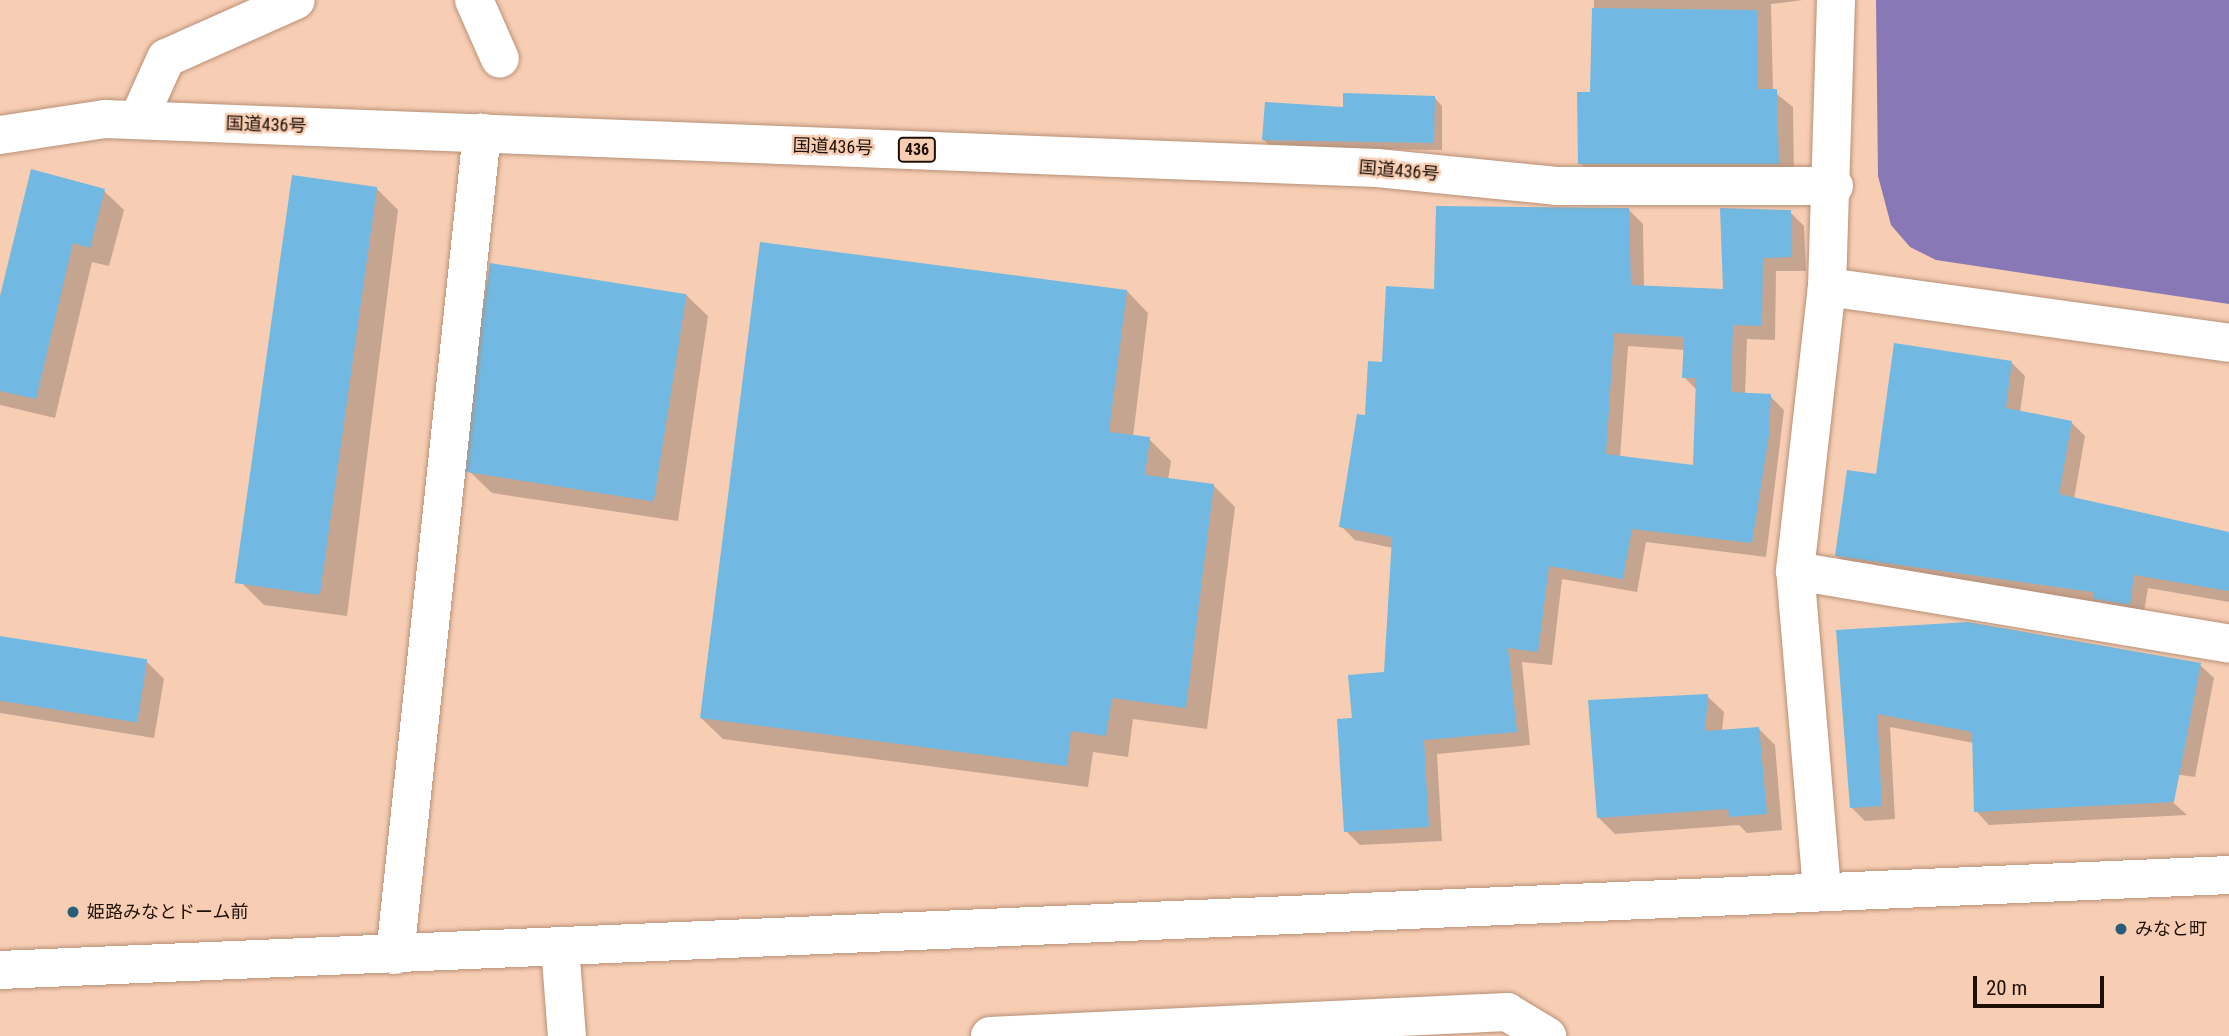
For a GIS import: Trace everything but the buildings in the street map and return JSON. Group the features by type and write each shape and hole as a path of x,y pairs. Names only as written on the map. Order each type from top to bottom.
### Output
{"main road":[{"path":"138,120 166,58 296,0"},
{"path":"474,0 500,59"},
{"path":"1822,890 1795,571 1827,287 1835,186 1836,0"},
{"name":"国道436号","path":"0,135 138,120 1377,167 1556,186 1835,186"},
{"path":"395,955 482,133"},
{"path":"1827,287 2229,343"},
{"path":"1795,571 2229,644"},
{"path":"0,970 395,955 1822,890 2229,875"},
{"path":"560,946 567,1036"},
{"path":"990,1036 1507,1012 1547,1036"}],"shaded area":[{"path":"1876,0 2229,0 2229,304 1936,260 1910,247 1891,225 1878,176"}],"place":[{"name":"姫路みなとドーム前","path":"73,912"},
{"name":"みなと町","path":"2121,929"}]}
